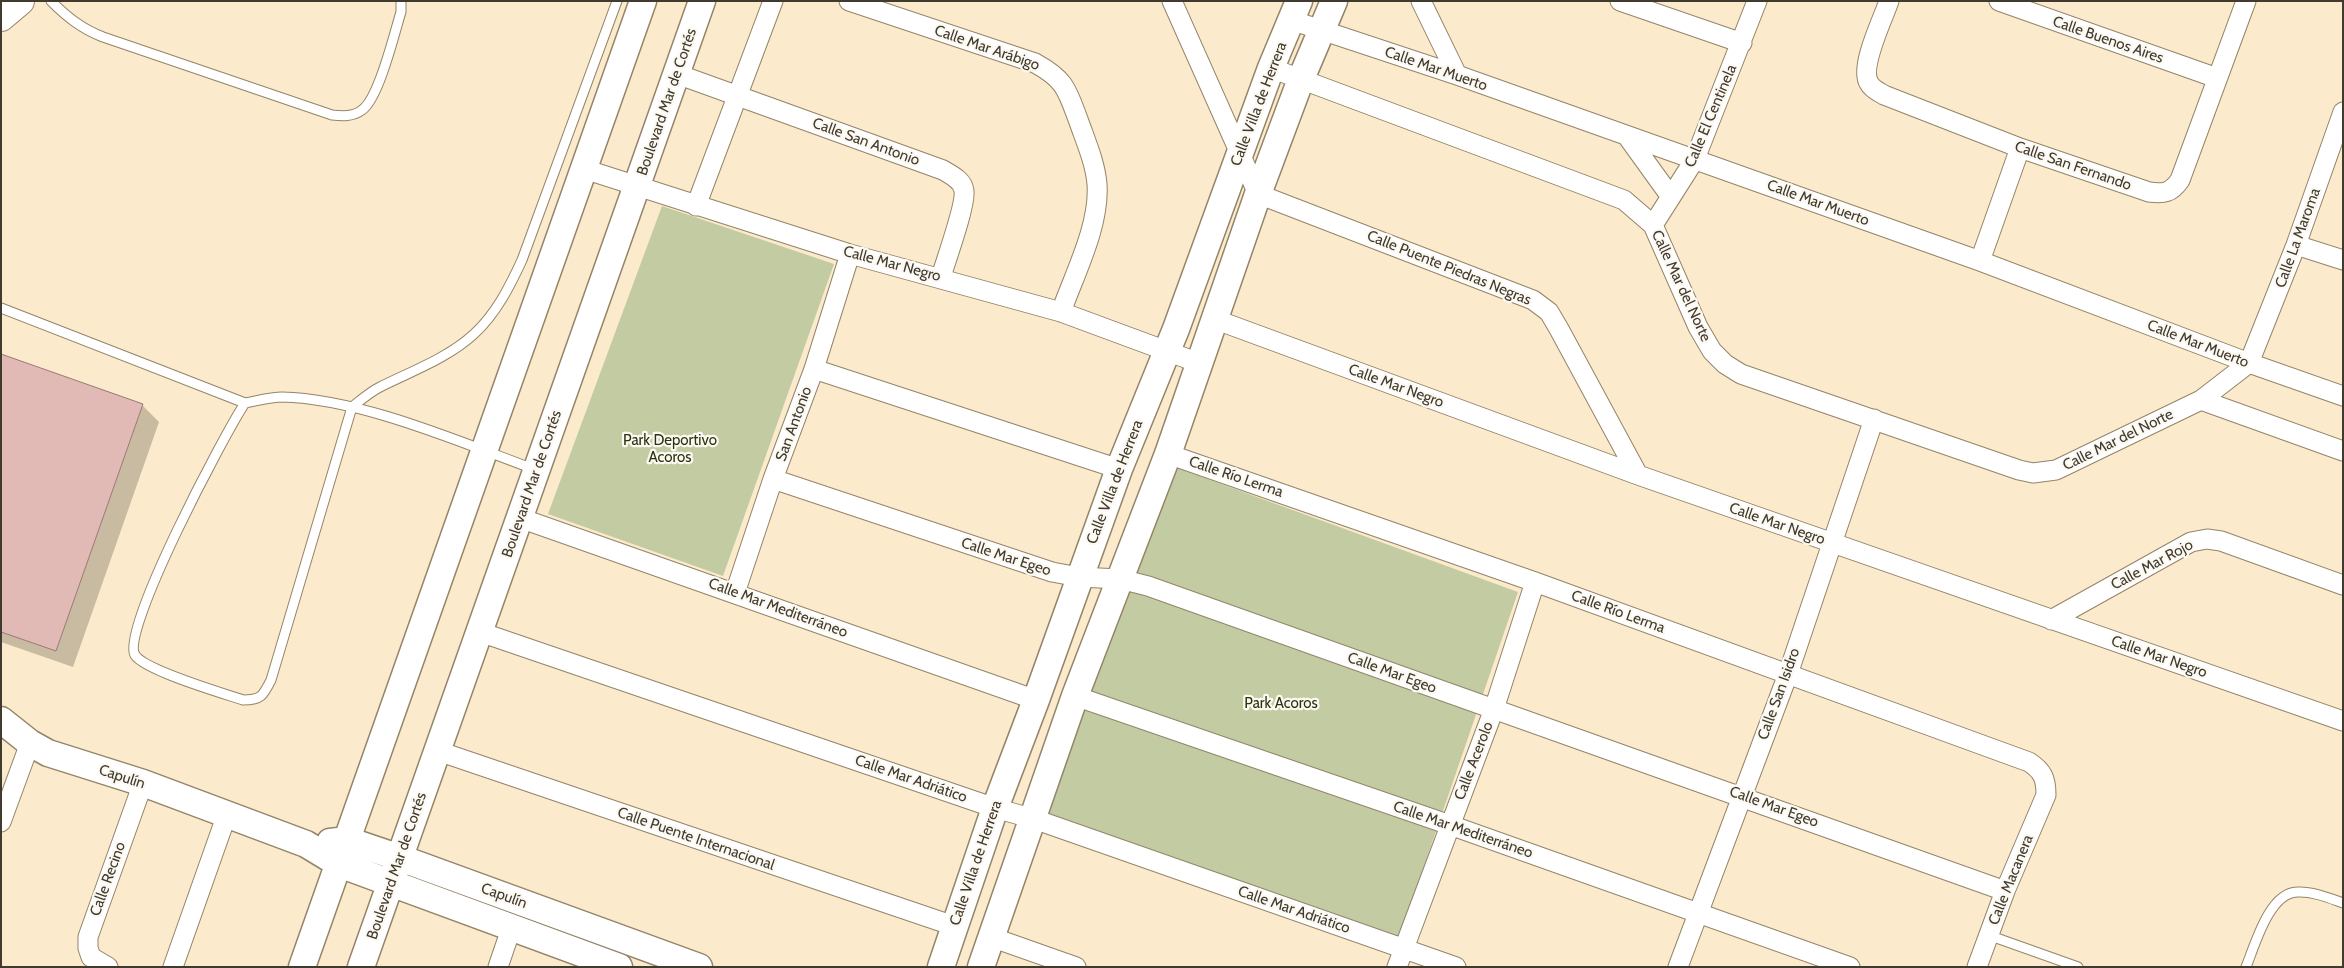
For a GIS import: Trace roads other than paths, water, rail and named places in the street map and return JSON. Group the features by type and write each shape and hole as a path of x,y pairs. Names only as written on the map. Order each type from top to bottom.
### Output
{"main road":[{"path":"1,17 20,1"}],"street":[{"path":"302,967 643,1"},
{"name":"Boulevard Mar de Cortés","path":"361,967 702,1"},
{"path":"696,206 773,1"},
{"name":"Calle Mar Arábigo","path":"849,1 1035,63 1061,79 1094,164 1097,183 1097,206 1061,312"},
{"path":"1172,1 1258,194"},
{"name":"Calle Villa de Herrera","path":"980,967 1034,819 1075,696 1168,454 1258,194 1301,79 1334,1"},
{"path":"1421,1 1457,75"},
{"path":"1620,1 1742,43"},
{"name":"Calle El Centinela","path":"1653,225 1695,160 1757,1"},
{"name":"Calle San Fernando","path":"1889,1 1870,51 1866,70 1868,82 1884,95 2020,148 2149,192 2164,194 2173,190 2180,180 2246,1"},
{"name":"Calle Buenos Aires","path":"2000,1 2217,78"},
{"name":"Calle Villa de Herrera","path":"941,967 995,808 1036,700 1119,468 1166,351 1271,68 1295,10"},
{"name":"Calle Mar Muerto","path":"1295,10 1322,29 1457,75 1980,261 2249,363 2343,396"},
{"name":"Calle Mar del Norte","path":"1271,68 1624,200 1653,225 1698,327 1712,351 1725,364 1741,374 2019,470 2045,473 2056,470 2201,400 2249,363"},
{"name":"Calle San Antonio","path":"677,74 943,170 959,180 964,190 962,205 942,277"},
{"name":"Calle La Maroma","path":"2249,363 2296,245 2341,122"},
{"path":"1627,136 1671,197"},
{"path":"1980,261 2020,148"},
{"name":"Calle Mar Negro","path":"584,169 637,188 850,254 942,277 1061,312 1199,363"},
{"name":"Calle Puente Piedras Negras","path":"1258,194 1533,300 1549,312 1638,475"},
{"path":"2296,245 2343,260"},
{"name":"San Antonio","path":"735,593 773,479 814,369 850,254"},
{"name":"Calle Mar Negro","path":"1214,319 1638,475 2343,721"},
{"path":"814,369 1119,468"},
{"path":"2201,400 2343,451"},
{"name":"Calle San Isidro","path":"1678,967 1788,674 1874,419"},
{"name":"Calle Río Lerma","path":"1168,454 1535,582 2029,762 2040,769 2046,780 2046,794"},
{"name":"Calle Mar Egeo","path":"773,479 1052,572 1080,577 1120,579 1148,586 2005,891"},
{"name":"Calle Mar Mediterráneo","path":"520,518 1036,700"},
{"name":"Calle Mar Rojo","path":"2051,620 2191,542 2208,539 2221,541 2343,585"},
{"name":"Calle Acerolo","path":"1397,967 1494,709 1535,582"},
{"name":"Calle Mar Adriático","path":"480,632 995,808 1034,819 1456,967"},
{"name":"Calle Mar Mediterráneo","path":"1075,696 1450,825 1850,967"},
{"name":"Capulín","path":"1,720 30,743 48,753 143,783 227,814 306,844 338,864 619,967"},
{"path":"1,822 30,743"},
{"name":"Calle Puente Internacional","path":"438,751 954,926"},
{"name":"Calle Recino","path":"108,967 91,957 88,948 88,937 143,783"},
{"name":"Calle Macanera","path":"1977,967 2005,891 2046,794"},
{"path":"173,967 227,814"},
{"name":"Capulín","path":"306,844 347,840 699,967"},
{"path":"498,967 511,929"},
{"path":"991,937 1076,967"}],"lane":[{"path":"51,1 69,19 86,30 103,37 332,116 349,116 363,110 374,96 401,12 401,1"},
{"path":"245,403 213,458 143,607 133,641 134,653 141,662 242,700 255,700 264,694 271,680 352,407 378,388 452,350 474,334 492,314 510,285 522,260 617,1"},
{"path":"1,308 245,403 280,397 312,399 352,407 537,470"},
{"path":"2246,967 2266,918 2274,906 2284,897 2295,892 2311,892 2343,903"},
{"path":"1988,935 2078,967"}],"park label":[{"name":"Park Deportivo Acoros","path":"670,450"},
{"name":"Park Acoros","path":"1281,704"}]}
